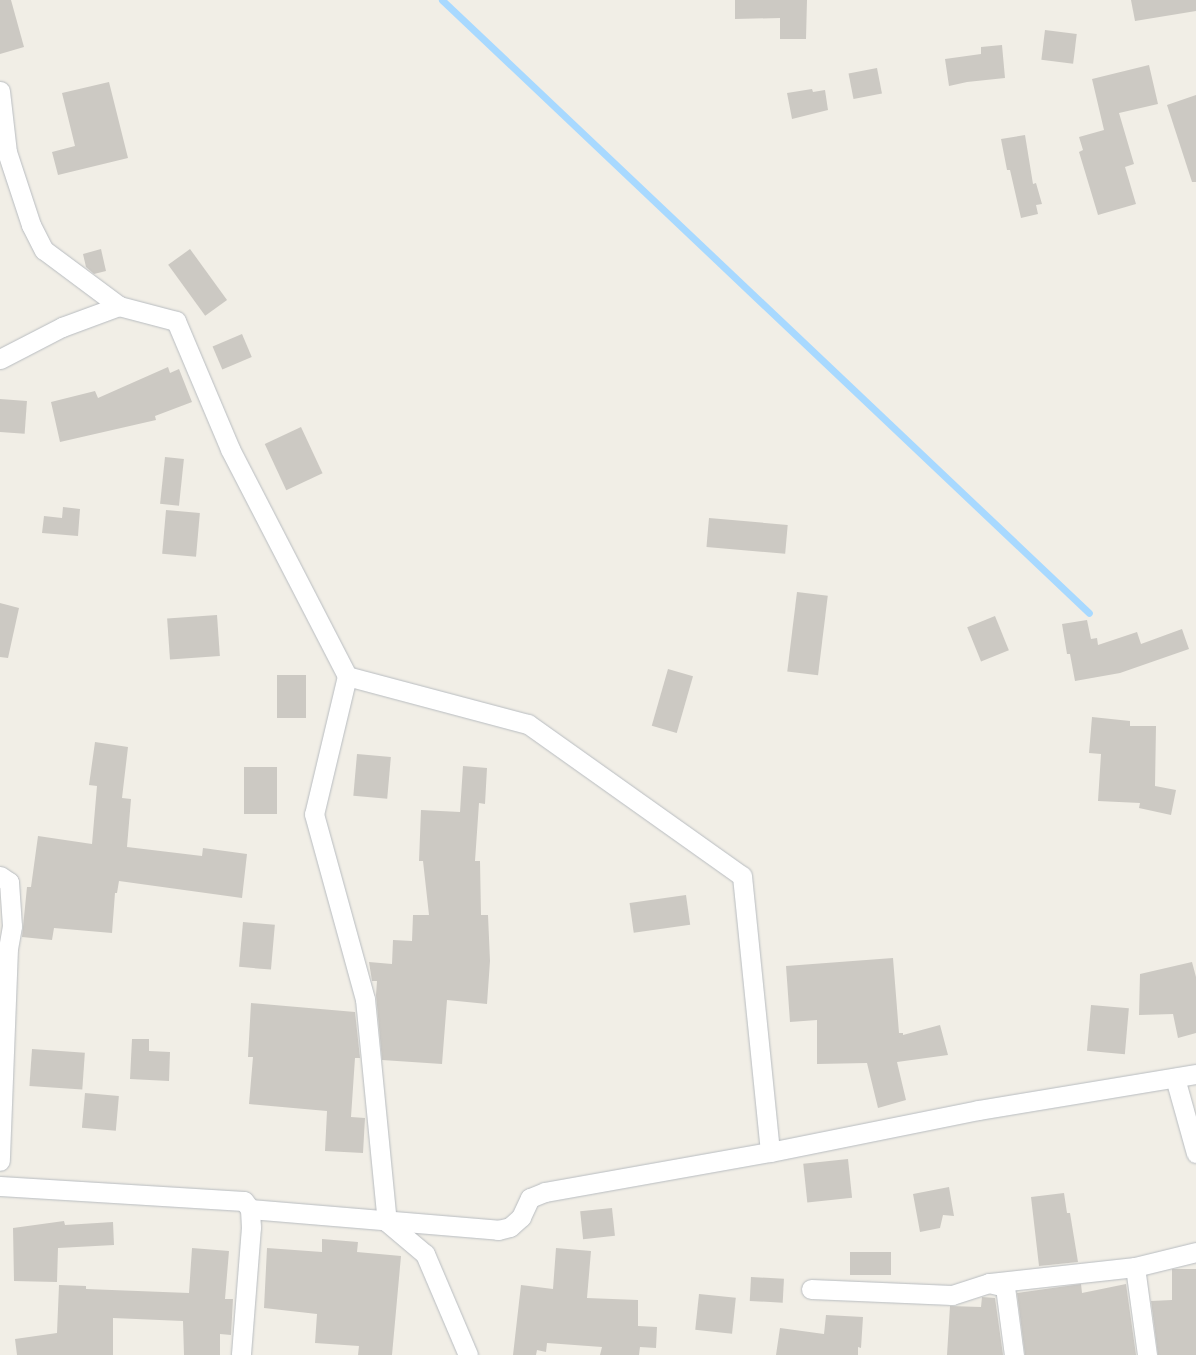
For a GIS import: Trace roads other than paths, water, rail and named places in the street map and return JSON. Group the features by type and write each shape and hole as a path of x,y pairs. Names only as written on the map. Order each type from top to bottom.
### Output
{"street":[{"path":"0,91 4,154 31,226 44,250 119,306 176,322 230,449 347,676 314,814 365,999 387,1222 425,1254 468,1355"},
{"path":"0,359 62,327 119,306"},
{"path":"347,676 528,724 742,876 770,1152"},
{"path":"0,876 9,882 12,926 8,948 0,1161"},
{"path":"250,1209 498,1230 510,1227 521,1217 530,1198 545,1192 770,1152 978,1110 1196,1074"},
{"path":"1175,1078 1196,1153"},
{"path":"0,1186 244,1201 250,1209 251,1227 241,1355"},
{"path":"811,1289 952,1295 989,1283 1134,1267 1196,1252"},
{"path":"1134,1267 1147,1355"},
{"path":"989,1283 1005,1287 1014,1355"}],"waterway":[{"path":"442,0 1089,613"}]}
